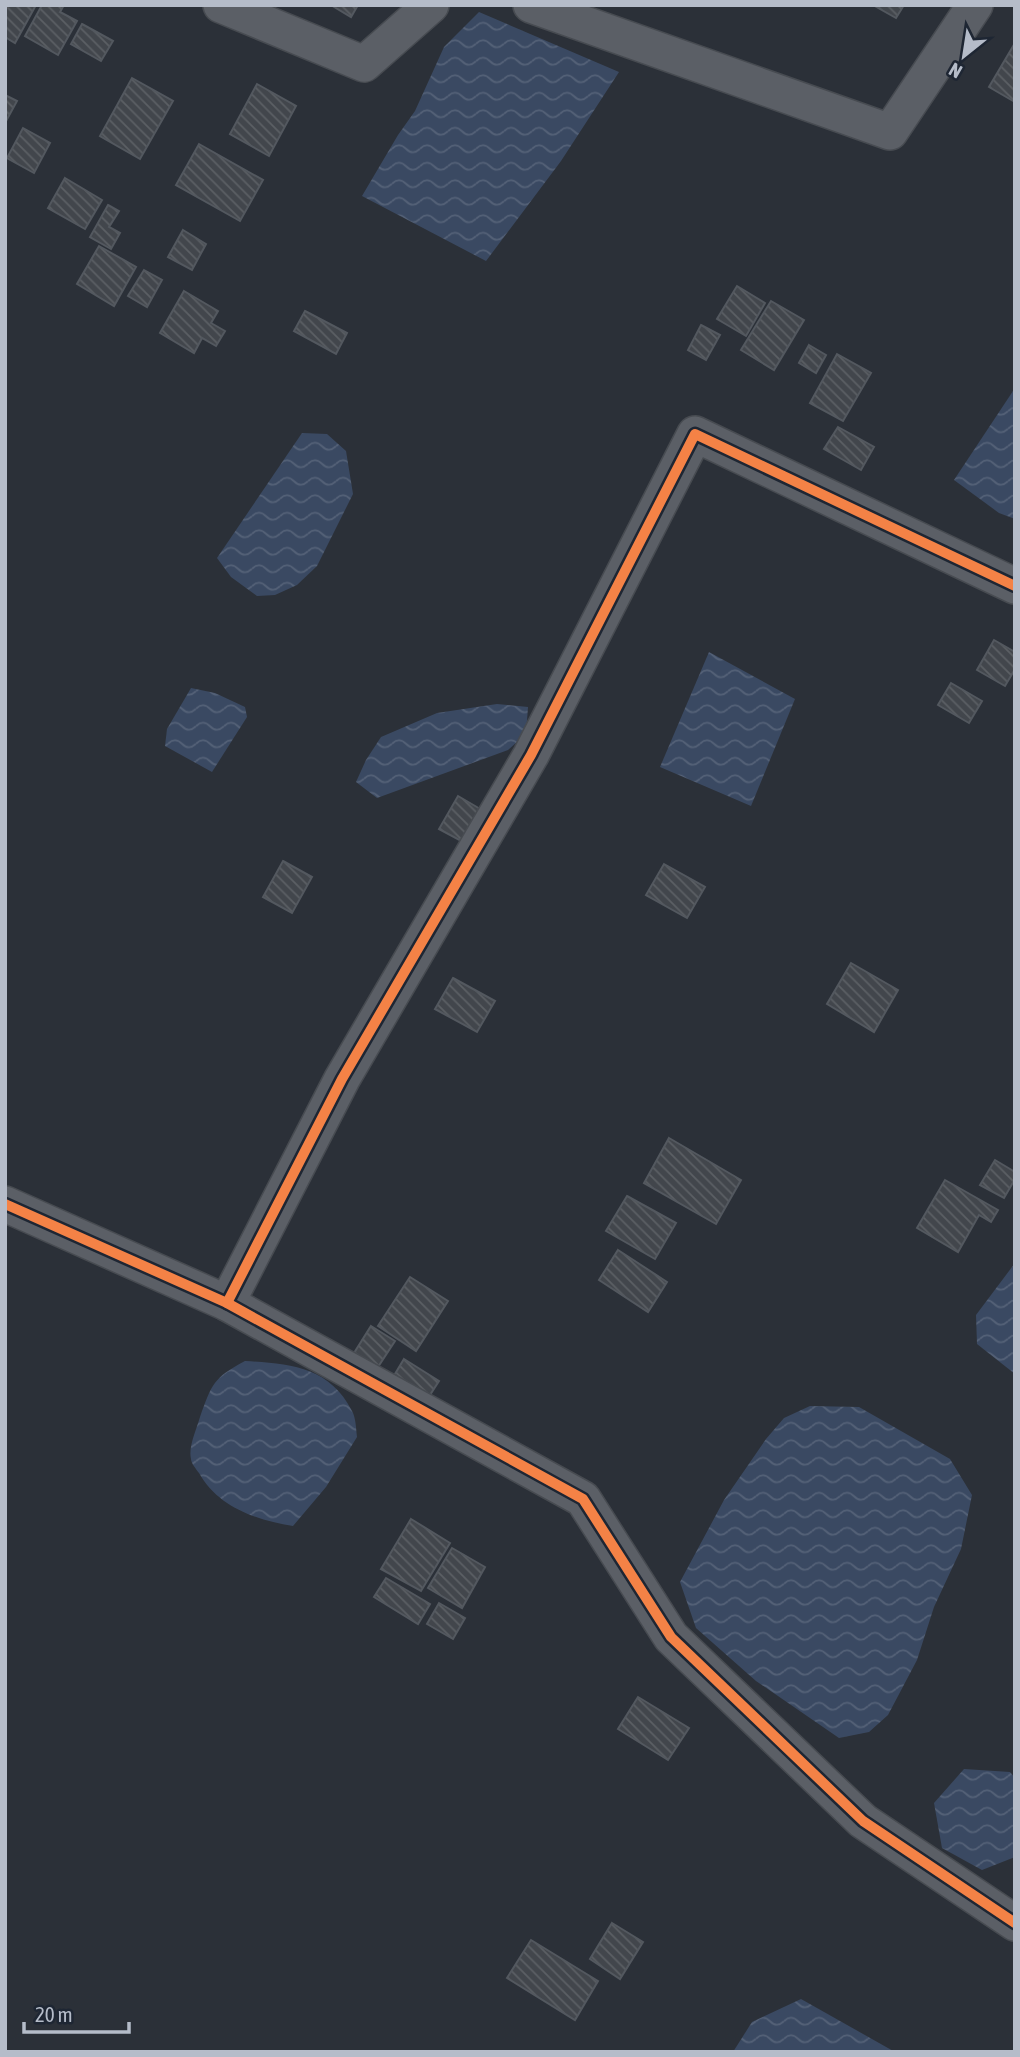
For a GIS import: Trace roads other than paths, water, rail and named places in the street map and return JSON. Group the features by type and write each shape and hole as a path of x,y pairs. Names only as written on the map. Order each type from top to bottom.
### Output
{"street":[{"path":"220,5 364,64 431,5"},
{"path":"531,5 890,132 975,5"},
{"path":"227,1303 342,1079 531,755 695,434 1015,586"},
{"path":"5,1204 227,1303 583,1499 671,1637 863,1821 1015,1923"}],"water":[{"path":"479,12 619,72 561,161 486,261 362,196 415,111 444,47"},
{"path":"1015,388 1015,519 999,513 954,480"},
{"path":"302,433 327,434 346,451 353,494 317,566 297,585 275,595 257,596 231,577 217,558"},
{"path":"709,652 795,699 751,806 660,767"},
{"path":"191,688 215,693 245,707 247,717 212,772 165,746 167,729"},
{"path":"497,704 528,707 526,734 508,750 377,798 356,782 381,737 437,713"},
{"path":"1015,1263 1015,1374 977,1344 976,1315"},
{"path":"245,1361 292,1366 320,1376 343,1396 354,1417 357,1437 326,1487 293,1526 252,1516 227,1503 207,1485 191,1461 193,1438 211,1389 226,1372"},
{"path":"810,1406 859,1407 950,1459 972,1495 961,1549 934,1607 917,1660 888,1715 869,1732 839,1738 756,1681 696,1628 680,1582 724,1500 766,1439 784,1418"},
{"path":"964,1769 1010,1772 1015,1778 1015,1857 982,1870 942,1848 934,1803"},
{"path":"801,1999 895,2052 733,2052 752,2022"}]}
